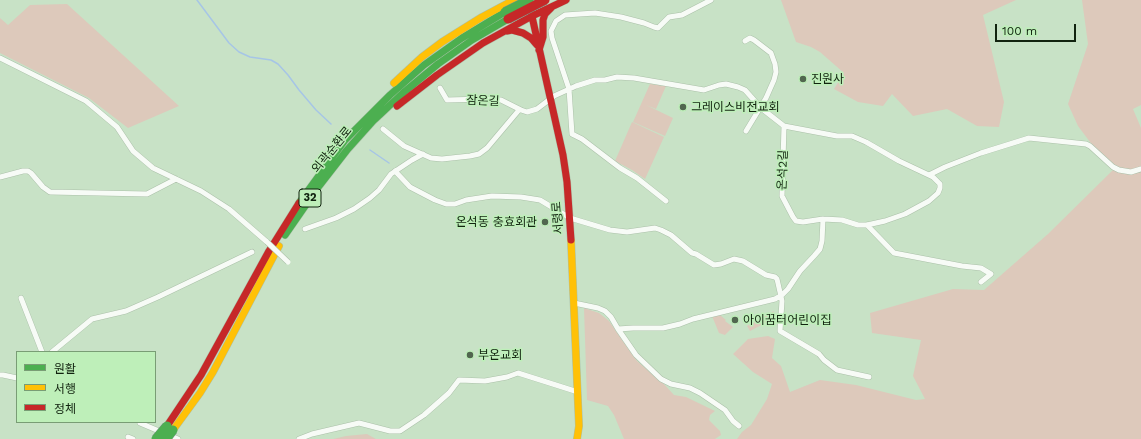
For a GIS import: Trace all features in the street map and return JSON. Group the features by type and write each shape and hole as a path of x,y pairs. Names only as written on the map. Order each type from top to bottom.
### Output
{"main road":[{"path":"507,9 514,0"},
{"name":"외곽순환로","path":"166,439 170,428 280,232 308,190 345,140 390,95 424,65 507,9 528,0"},
{"name":"서령로","path":"528,0 565,168 570,218 578,392 579,419 577,439"},
{"name":"외곽순환로","path":"156,439 170,428 200,393 213,372 284,238 314,192 373,121 424,74 457,50 507,9 545,0"},
{"path":"335,165 375,126 404,101 470,52 505,30 566,0"},
{"path":"539,50 543,37 542,23 544,17 554,5"},
{"path":"505,30 507,32 516,30 526,34 534,41 539,50"}],"street":[{"path":"666,201 637,178 620,168 582,139 572,134 569,89 551,34 553,25 559,18 568,14 601,13 644,22 656,28 661,26 669,17 682,15 711,0"},
{"path":"745,41 750,38 760,44 771,54 776,72 774,80 761,108 746,131"},
{"path":"0,58 86,101 117,127 133,151 153,168 201,191 229,209 288,262"},
{"path":"383,129 404,146 431,158 442,159 479,154 487,148 519,110 531,112 550,99 569,89 595,80 605,80 617,77 634,78 704,90 726,84 742,88 761,108 784,126 836,136 852,136 866,142 899,162 935,178 940,184 939,190 935,196 905,214 885,221 867,225 858,225 842,220 823,219 820,249 800,271 788,289 781,296 772,300 693,319 663,328 618,329"},
{"name":"잠온길","path":"440,88 447,100 501,100 519,110"},
{"name":"온석2길","path":"784,126 782,196 792,217 796,220 803,222 823,219"},
{"path":"929,175 981,153 1030,138 1086,144 1113,167 1119,170 1131,172 1141,169"},
{"path":"305,229 336,218 354,209 380,190 391,174 423,154"},
{"path":"0,177 28,171 43,187 50,192 147,194 176,180"},
{"path":"395,171 410,187 446,204 455,204 466,200 492,196 521,197 540,200 570,218 610,230 636,231 655,228 661,230 671,235 692,253 710,263 717,265 737,259 743,261 766,275 776,277 780,287 781,296 780,332 819,354 837,370 869,377"},
{"path":"867,225 894,253 962,266 981,268 991,274 982,282"},
{"path":"53,351 92,319 126,311 158,298 252,252"},
{"path":"21,298 42,351"},
{"path":"574,303 605,311 611,317 636,355 661,379 671,384 690,388 700,393 725,410 733,421 739,426"},
{"path":"299,439 312,434 359,423 390,432 400,431 424,415 449,393 459,380 485,381 507,377 518,373 578,392"},
{"path":"0,375 3,374 16,378"},
{"path":"140,423 178,439"},
{"path":"128,437 133,439"}],"shaded area":[{"path":"781,0 1016,0 983,15 1004,102 999,127 977,126 947,109 913,116 892,94 883,106 858,102 834,89 844,73 820,52 796,42"},
{"path":"1082,0 1141,0 1141,105 1133,109 1141,128 1141,439 737,439 742,432 751,425 767,399 772,384 753,372 733,354 748,339 768,336 775,339 772,358 781,366 790,392 820,380 856,385 916,400 925,399 913,376 921,340 872,333 870,313 953,289 984,290 1048,234 1116,167 1096,150 1078,126 1068,104 1088,44"},
{"path":"67,4 179,106 128,128 89,98 0,53 0,18 8,25 30,5"},
{"path":"650,84 666,86 656,109 646,105 673,118 665,136 633,122"},
{"path":"632,122 664,137 645,179 615,161"},
{"path":"584,308 599,313 609,321 637,361 663,383 674,395 686,397 715,411 710,415 709,420 720,431 721,435 715,439 624,439 614,415 608,406 587,400"},
{"path":"774,311 773,319 750,331 747,326"},
{"path":"720,315 733,327 725,335 719,333 712,316"},
{"path":"367,434 376,439 333,439 346,436"}],"waterway":[{"path":"197,0 229,43 239,52 250,57 271,60 278,64 316,110 331,124"},
{"path":"370,150 389,163"}],"traffic: fast":[{"path":"505,12 529,0"},
{"path":"299,203 345,140 390,95 424,65 462,38 505,12"},
{"path":"285,235 319,186 347,150 373,121 403,93 438,64 472,40 508,19"},
{"path":"156,439 167,426"},
{"path":"166,439 173,430"}],"traffic: slow":[{"path":"394,83 422,57 442,42 482,17 514,0"},
{"path":"571,240 579,426 577,439"},
{"path":"173,430 200,393 213,372 279,246"}],"traffic: jam":[{"path":"508,19 545,0"},
{"path":"397,106 437,75 483,43 532,16 566,0"},
{"path":"539,50 543,37 543,20 545,14 551,8"},
{"path":"531,12 563,155 567,182 571,240"},
{"path":"507,31 512,30 523,33 531,38 537,45"},
{"path":"167,426 201,375 269,251 299,203"}],"place":[{"name":"진원사","path":"803,79"},
{"name":"그레이스비전교회","path":"683,107"},
{"name":"온석동 충효회관","path":"545,222"},
{"name":"아이꿈터어린이집","path":"735,320"},
{"name":"부온교회","path":"470,355"}]}
